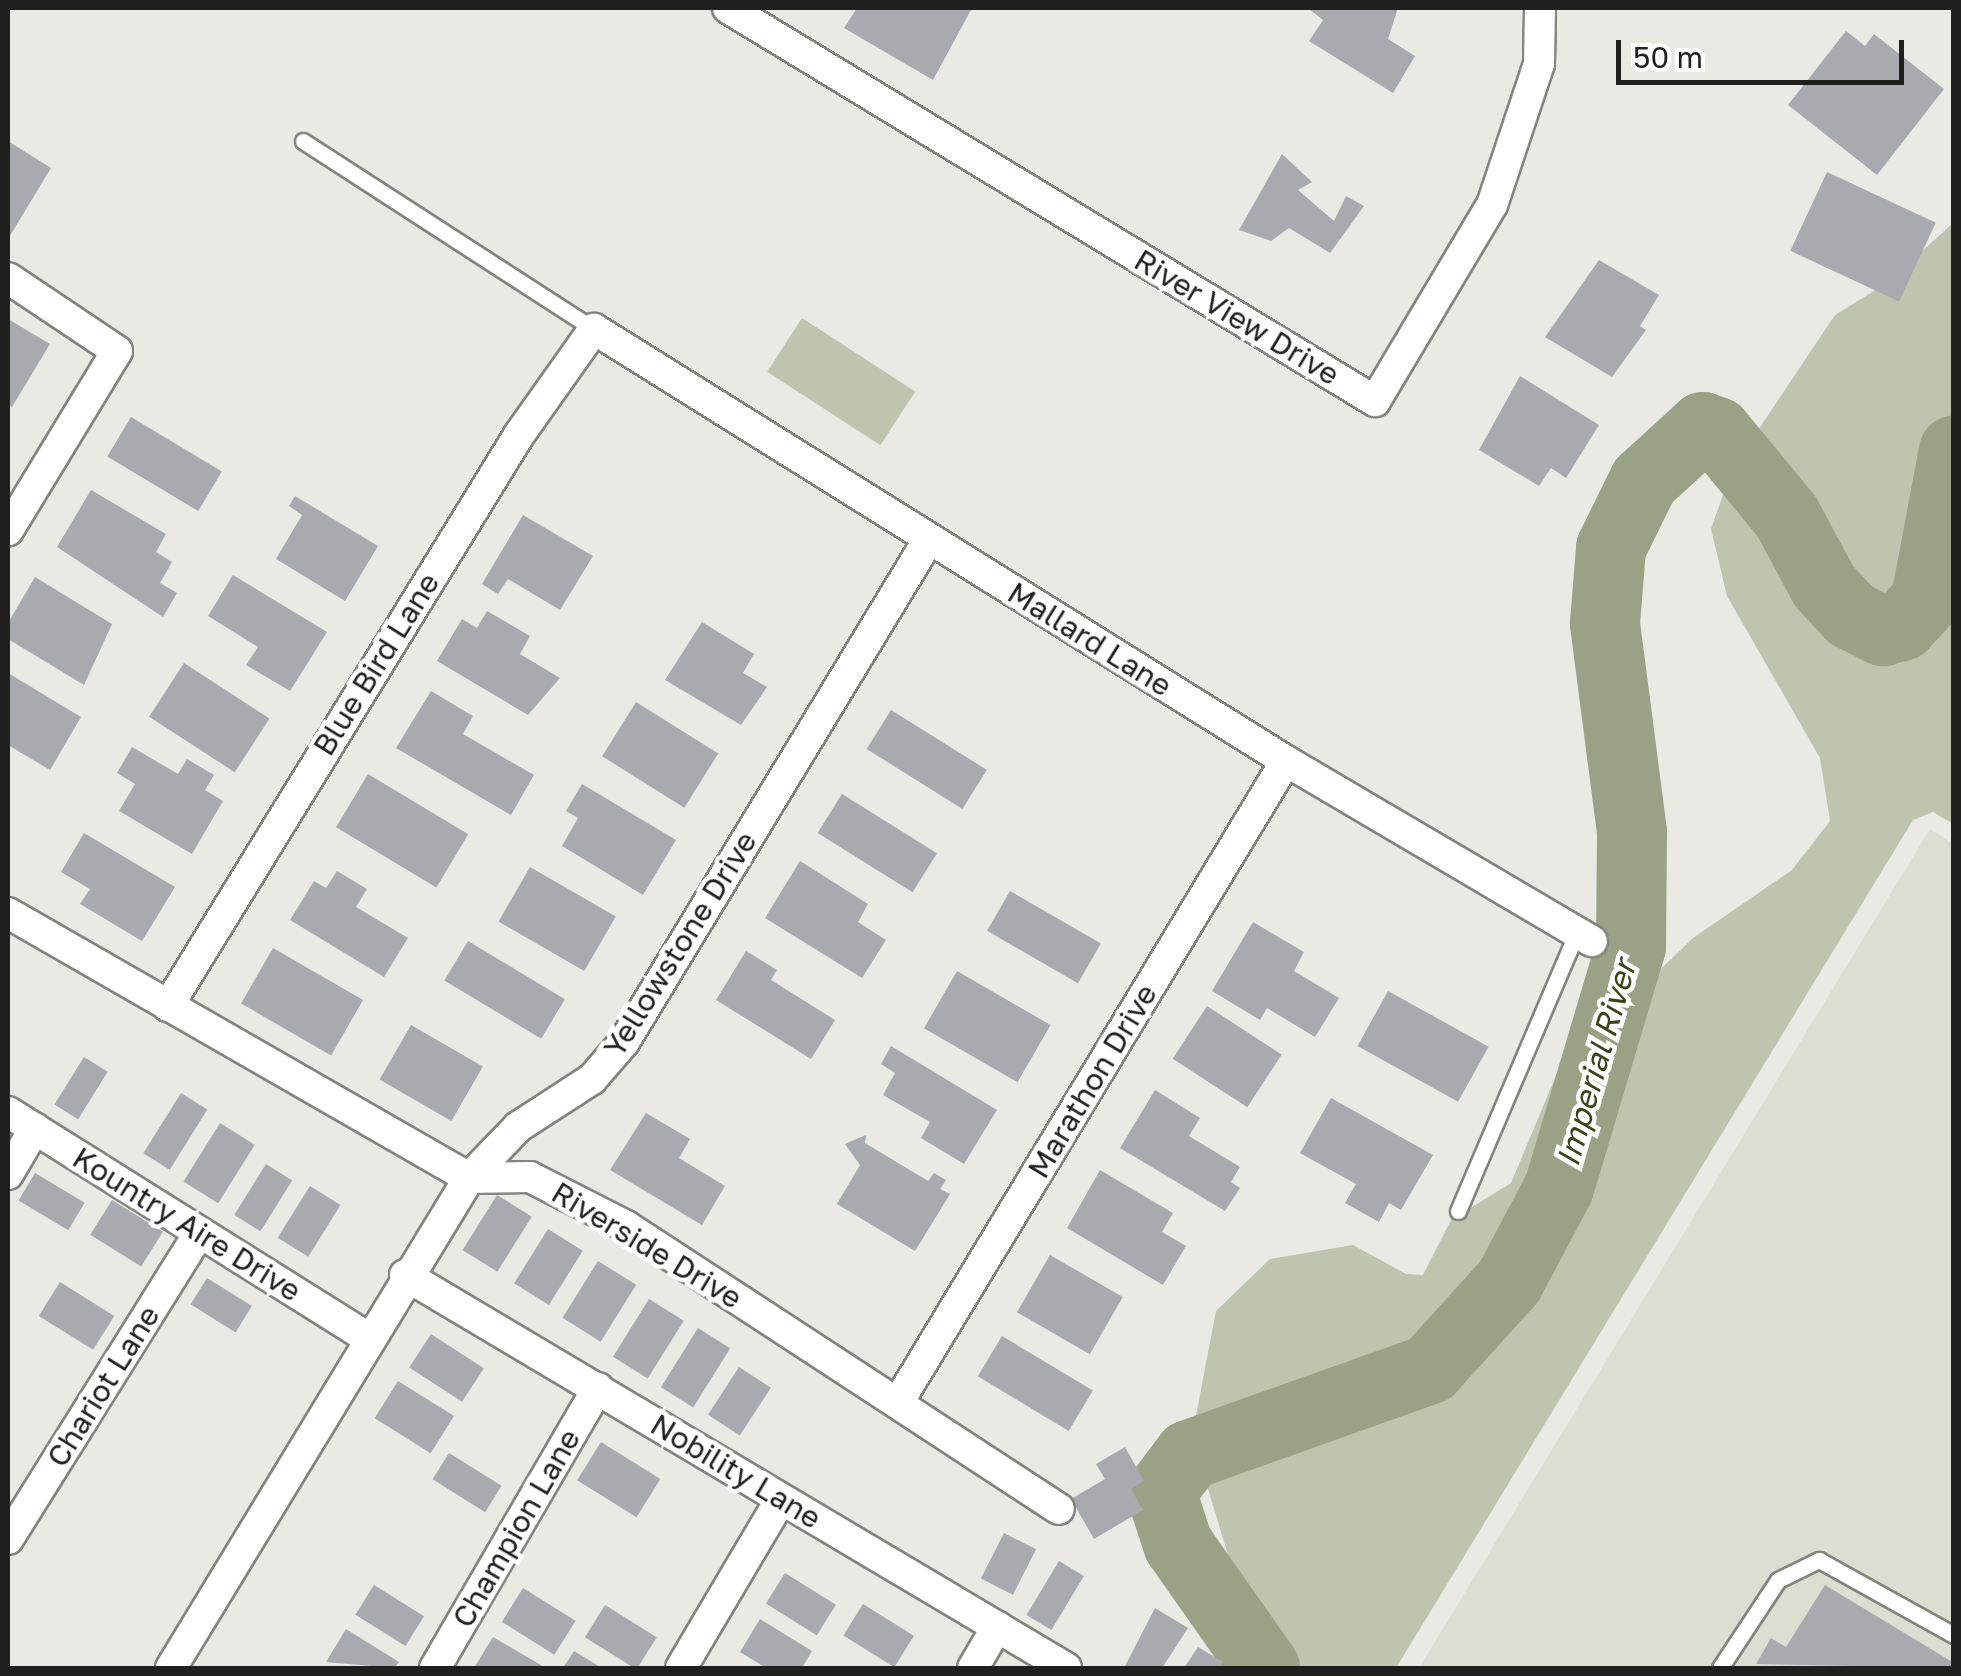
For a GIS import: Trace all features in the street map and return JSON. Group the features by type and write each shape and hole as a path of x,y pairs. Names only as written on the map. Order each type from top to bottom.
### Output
{"street":[{"name":"River View Drive","path":"728,8 1375,401 1492,205 1539,64 1540,8"},
{"path":"8,278 118,350 8,530"},
{"name":"Mallard Lane","path":"594,329 1286,761 1585,936"},
{"name":"Blue Bird Lane","path":"168,1006 488,486 594,329"},
{"name":"Yellowstone Drive","path":"170,1668 366,1337 468,1178 518,1127 592,1079 624,1042 929,539"},
{"name":"Marathon Drive","path":"898,1402 1286,761"},
{"path":"8,913 468,1178"},
{"name":"Kountry Aire Drive","path":"8,1112 366,1337"},
{"path":"8,1174 34,1128"},
{"name":"Riverside Drive","path":"468,1178 530,1176 626,1226 1059,1509"},
{"name":"Chariot Lane","path":"8,1538 199,1233"},
{"name":"Nobility Lane","path":"405,1275 1066,1668"},
{"name":"Champion Lane","path":"435,1668 598,1388"},
{"path":"681,1668 781,1499"},
{"path":"973,1668 998,1627"}],"lane":[{"path":"304,141 594,329"},
{"path":"1458,1211 1585,936"},
{"path":"1722,1668 1778,1580 1819,1560 1954,1635"}],"shaded area":[{"path":"1930,829 1953,844 1953,1668 1419,1668"}],"green space":[{"path":"1953,223 1953,824 1933,812 1913,820 1396,1668 1252,1668 1238,1588 1192,1436 1216,1311 1270,1259 1353,1245 1406,1274 1423,1275 1451,1220 1511,1183 1560,1066 1693,938 1792,870 1830,821 1820,758 1727,596 1711,529 1732,469 1835,315 1887,283"},
{"path":"802,318 915,392 880,445 767,372"}],"building":[{"path":"857,8 972,8 933,80 844,28"},
{"path":"1308,8 1398,8 1388,39 1415,56 1393,93 1309,41 1323,20"},
{"path":"1846,31 1865,46 1874,34 1944,89 1877,175 1788,105"},
{"path":"8,141 51,168 8,239"},
{"path":"1282,154 1312,182 1298,190 1334,221 1346,196 1364,206 1330,253 1289,228 1271,241 1239,230"},
{"path":"1827,172 1936,223 1899,302 1790,251"},
{"path":"1599,260 1659,295 1640,326 1646,330 1612,377 1545,337"},
{"path":"8,319 50,344 12,407 8,404"},
{"path":"1520,376 1599,425 1566,478 1551,468 1539,486 1479,450"},
{"path":"131,417 222,472 198,511 107,456"},
{"path":"91,490 166,534 156,552 172,562 160,583 177,593 163,617 57,547"},
{"path":"295,496 378,546 345,601 276,559 302,515 289,506"},
{"path":"523,515 593,556 560,610 508,579 498,594 482,584"},
{"path":"233,575 327,632 290,691 246,665 258,647 208,616"},
{"path":"35,577 112,624 84,685 8,639 8,623"},
{"path":"487,611 530,636 520,654 560,678 528,715 437,661 462,619 477,628"},
{"path":"702,622 754,654 743,673 767,687 741,725 665,680"},
{"path":"184,663 270,719 235,772 149,717"},
{"path":"8,673 81,717 50,770 8,745"},
{"path":"431,691 473,716 463,734 534,775 511,815 396,748"},
{"path":"636,702 718,753 684,808 602,756"},
{"path":"891,710 987,770 962,809 867,749"},
{"path":"132,747 178,774 187,759 214,775 205,790 223,801 192,854 119,811 135,784 117,773"},
{"path":"368,774 468,834 436,887 336,827"},
{"path":"582,784 676,840 643,895 562,846 578,818 566,811"},
{"path":"842,794 937,853 913,892 818,833"},
{"path":"84,833 175,887 142,941 80,904 90,889 61,872"},
{"path":"800,861 868,904 858,922 886,940 862,978 765,918"},
{"path":"530,867 616,916 584,971 498,922"},
{"path":"337,871 367,889 356,907 408,938 384,977 290,920 314,881 326,888"},
{"path":"1010,891 1101,943 1078,983 987,931"},
{"path":"1253,922 1304,952 1294,971 1339,998 1315,1037 1267,1008 1260,1020 1212,991"},
{"path":"468,941 565,999 541,1039 444,980"},
{"path":"273,948 363,1000 331,1055 241,1003"},
{"path":"746,951 777,970 771,980 835,1020 811,1059 716,1000"},
{"path":"957,971 1051,1025 1018,1082 924,1028"},
{"path":"1388,991 1489,1047 1458,1102 1357,1046"},
{"path":"1207,1006 1282,1054 1247,1107 1173,1059"},
{"path":"411,1025 483,1066 451,1121 380,1080"},
{"path":"891,1046 997,1110 964,1164 921,1138 930,1122 883,1095 895,1073 881,1064"},
{"path":"84,1057 108,1072 78,1119 54,1104"},
{"path":"1155,1090 1200,1118 1189,1136 1240,1167 1231,1182 1240,1188 1225,1211 1120,1148"},
{"path":"181,1093 207,1109 170,1170 143,1153"},
{"path":"1331,1098 1433,1155 1401,1210 1389,1203 1379,1222 1345,1203 1356,1184 1300,1153"},
{"path":"646,1113 690,1139 679,1158 725,1186 702,1225 610,1170"},
{"path":"220,1123 255,1145 218,1203 183,1182"},
{"path":"866,1135 865,1143 928,1181 934,1173 946,1180 940,1189 950,1194 915,1251 837,1204 860,1165 845,1144"},
{"path":"266,1164 292,1180 260,1231 234,1215"},
{"path":"1100,1170 1173,1213 1162,1232 1186,1246 1163,1285 1067,1228"},
{"path":"35,1173 85,1203 68,1230 19,1200"},
{"path":"310,1186 341,1205 308,1257 278,1238"},
{"path":"497,1195 532,1217 497,1272 463,1250"},
{"path":"112,1200 163,1232 141,1267 90,1235"},
{"path":"548,1229 583,1251 549,1305 514,1283"},
{"path":"1050,1255 1123,1297 1090,1354 1017,1312"},
{"path":"598,1261 636,1285 601,1342 562,1318"},
{"path":"207,1278 252,1306 236,1332 191,1304"},
{"path":"60,1282 114,1316 93,1350 39,1316"},
{"path":"649,1299 684,1321 648,1378 613,1357"},
{"path":"698,1328 730,1348 693,1408 661,1387"},
{"path":"431,1334 484,1368 462,1402 409,1368"},
{"path":"1002,1336 1093,1391 1069,1431 978,1376"},
{"path":"739,1367 771,1388 740,1436 708,1415"},
{"path":"398,1381 454,1416 431,1453 375,1418"},
{"path":"601,1442 660,1479 637,1517 577,1480"},
{"path":"1125,1447 1144,1481 1131,1489 1143,1510 1094,1539 1071,1499 1105,1479 1096,1464"},
{"path":"449,1453 502,1486 485,1512 433,1479"},
{"path":"1004,1533 1036,1549 1013,1595 981,1578"},
{"path":"1059,1561 1084,1576 1051,1630 1027,1615"},
{"path":"785,1573 836,1605 817,1635 766,1604"},
{"path":"374,1585 424,1616 405,1646 355,1615"},
{"path":"1825,1585 1954,1663 1954,1668 1756,1664 1771,1638 1786,1647"},
{"path":"523,1588 576,1621 554,1655 502,1622"},
{"path":"863,1604 914,1636 894,1667 843,1635"},
{"path":"605,1605 657,1637 634,1668 585,1637"},
{"path":"1155,1608 1188,1628 1162,1668 1124,1668"},
{"path":"760,1619 812,1651 802,1668 766,1668 740,1652"},
{"path":"346,1629 399,1662 394,1668 326,1662"},
{"path":"493,1637 546,1668 474,1668"},
{"path":"1198,1647 1223,1662 1219,1668 1184,1668"},
{"path":"574,1651 602,1668 563,1668"}],"waterway":[{"name":"Imperial River","path":"1265,1668 1178,1544 1161,1492 1189,1455 1430,1369 1509,1282 1559,1188 1631,947 1632,832 1605,623 1611,548 1644,481 1703,427 1717,432 1787,517 1824,586 1851,615 1883,631 1902,626 1926,600 1954,451"}]}
